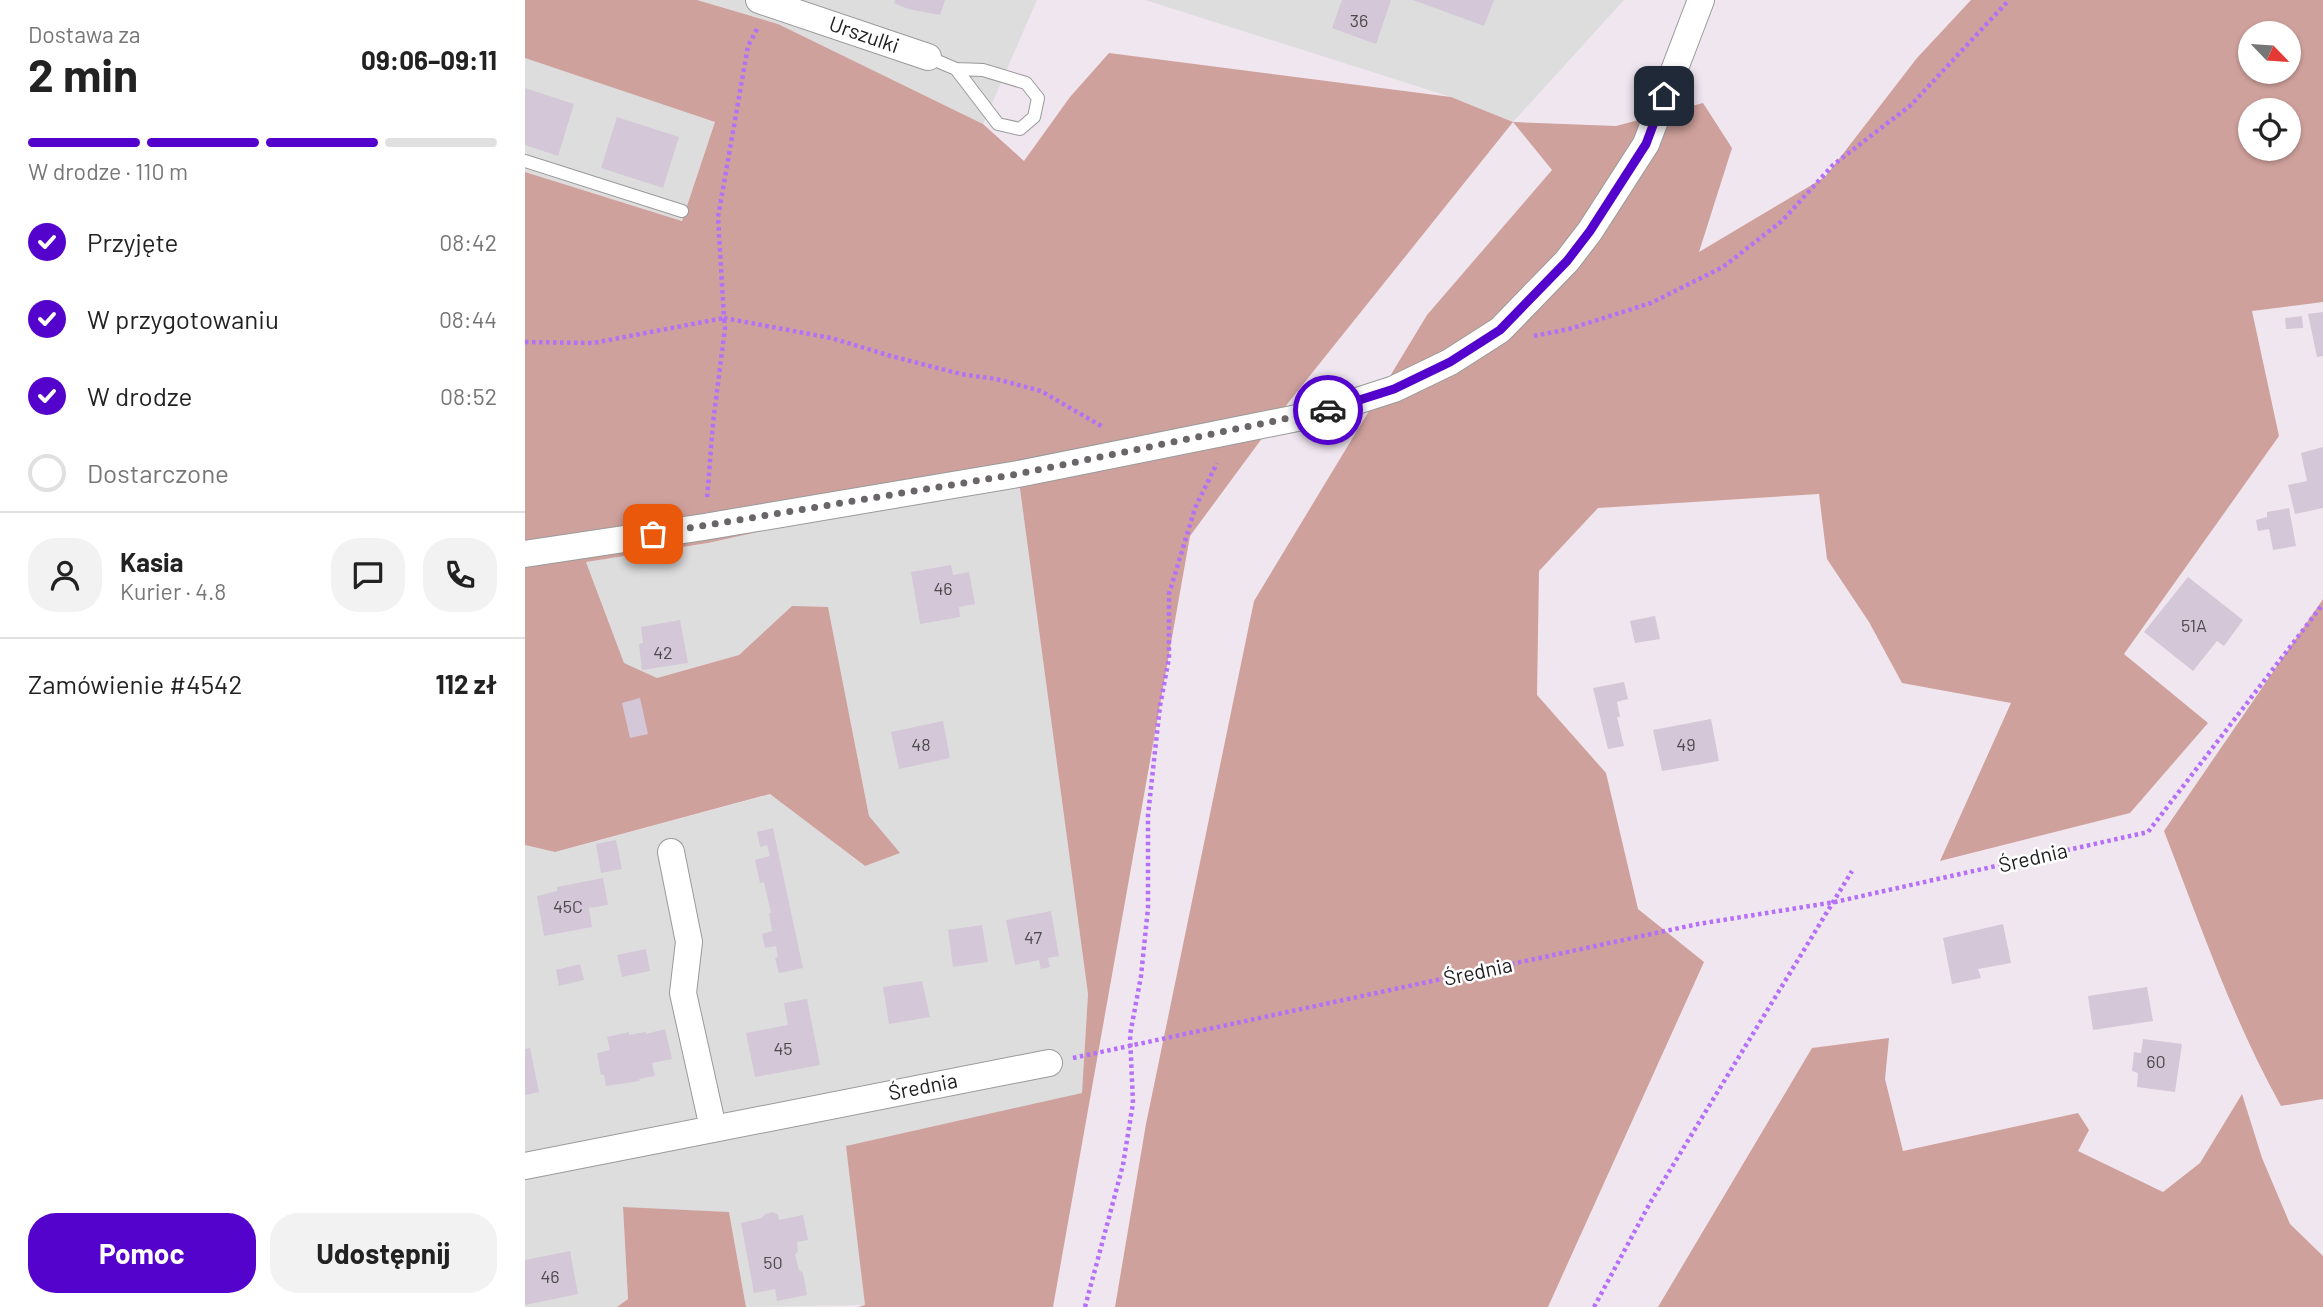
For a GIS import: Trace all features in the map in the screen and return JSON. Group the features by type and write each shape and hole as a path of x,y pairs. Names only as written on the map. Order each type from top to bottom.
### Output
{"street":[{"path":"525,554 1018,474 1317,414 1394,389 1450,362 1500,330 1567,261 1590,231 1646,144 1701,0"},
{"name":"Urszulki","path":"767,1 928,57"},
{"path":"671,852 689,942 683,993 713,1128"},
{"name":"Średnia","path":"525,1166 1049,1063"}],"lane":[{"path":"928,57 956,69 983,70 1026,83 1038,98 1034,117 1020,129 998,124 956,69"},
{"path":"525,161 682,211"}],"path":[{"path":"1524,338 1569,329 1651,303 1723,267 1782,221 1833,165 1911,105 2009,0"},
{"path":"704,527 725,328 718,217 748,46 767,1"},
{"path":"525,342 593,343 724,318 831,338 961,374 996,379 1041,391 1106,429"},
{"path":"1085,1307 1125,1153 1133,1103 1130,1035 1141,976 1148,908 1148,815 1160,706 1169,658 1169,594 1195,508 1213,470 1243,429"},
{"name":"Średnia","path":"1049,1063 1698,924 1835,902 2148,832 2323,604"},
{"path":"1594,1307 1650,1203 1852,871"}],"shaded area":[{"path":"525,0 697,0 778,24 983,124 1024,161 1070,97 1109,53 1451,97 1513,122 1288,403 1190,536 1053,1307 858,1307 865,1305 846,1146 1082,1093 1088,994 1018,474 708,543 586,562 624,663 657,678 739,655 792,606 828,607 869,816 900,853 865,866 770,794 555,852 525,845 525,172 682,221 715,122 525,58"},
{"path":"697,0 1037,0 983,124 778,24"},
{"path":"1145,0 1624,0 1513,122 1451,97"},
{"path":"1971,0 2323,0 2323,302 2252,311 2279,436 2124,654 2208,723 2130,813 1940,861 2011,703 1902,683 1869,622 1827,559 1819,494 1598,508 1539,571 1537,695 1606,773 1638,909 1704,962 1548,1307 1115,1307 1146,1124 1254,601 1427,315 1552,170 1513,122 1616,126 1703,103 1732,148 1699,252 1825,177 1917,58"},
{"path":"525,58 715,122 683,221 525,172"},
{"path":"1018,474 1088,994 1082,1094 847,1146 865,1305 746,1307 729,1212 623,1208 628,1299 617,1307 525,1307 525,845 556,852 771,794 864,866 899,853 869,816 828,607 792,607 739,655 657,678 624,663 586,562 708,543"},
{"path":"2323,599 2323,1099 2281,1106 2232,1005 2164,831"},
{"path":"1889,1038 1885,1079 1903,1151 2078,1113 2089,1130 2078,1151 2163,1192 2200,1163 2242,1094 2262,1158 2290,1224 2323,1256 2323,1307 1658,1307 1812,1048"},
{"path":"623,1207 729,1212 746,1307 617,1307 628,1299"}],"building":[{"path":"895,0 945,0 940,15 908,9 894,3"},
{"path":"1342,0 1391,0 1376,44 1332,28"},
{"path":"1413,0 1494,0 1484,26"},
{"path":"525,88 574,104 558,156 525,145"},
{"path":"617,117 679,137 663,188 601,168"},
{"path":"2323,312 2323,356 2317,357 2308,314"},
{"path":"2302,316 2303,328 2286,329 2285,318"},
{"path":"2323,447 2323,508 2295,514 2288,485 2307,481 2301,453"},
{"path":"2289,508 2296,546 2273,550 2269,529 2258,531 2256,520 2267,517 2267,512"},
{"path":"951,565 953,575 969,572 975,604 959,607 960,617 920,624 911,572"},
{"path":"2188,577 2243,620 2224,646 2217,641 2193,671 2144,632"},
{"path":"1655,616 1660,639 1635,643 1630,621"},
{"path":"680,620 688,663 642,670 639,644 643,643 641,627"},
{"path":"1624,682 1628,699 1617,702 1620,717 1617,717 1624,746 1608,749 1593,688"},
{"path":"640,698 648,734 630,738 622,703"},
{"path":"1711,719 1719,761 1662,771 1653,730"},
{"path":"943,721 950,758 899,769 891,732"},
{"path":"773,828 803,968 779,973 775,958 778,957 776,946 765,948 762,934 772,931 771,913 764,882 760,883 755,860 770,856 767,845 760,847 757,832"},
{"path":"616,840 622,869 601,873 596,844"},
{"path":"603,878 608,905 589,908 592,927 544,936 537,896 557,891 557,887"},
{"path":"1051,911 1059,956 1048,958 1050,967 1041,969 1039,960 1015,965 1006,920"},
{"path":"2003,924 2011,963 1978,969 1981,978 1952,984 1943,938"},
{"path":"982,925 988,962 953,967 948,930"},
{"path":"646,949 650,971 622,977 617,955"},
{"path":"580,964 584,980 559,986 556,970"},
{"path":"922,981 930,1017 889,1024 883,987"},
{"path":"2147,987 2153,1021 2093,1030 2088,996"},
{"path":"807,999 820,1065 755,1077 746,1033 788,1025 784,1003"},
{"path":"665,1029 672,1059 652,1063 655,1076 606,1086 597,1053 610,1050 607,1037 629,1032 629,1035 646,1034"},
{"path":"2143,1039 2182,1044 2175,1092 2137,1087 2138,1073 2132,1071 2134,1052 2141,1053"},
{"path":"530,1048 539,1092 525,1095 525,1049"},
{"path":"773,1212 778,1215 779,1220 803,1215 808,1240 797,1242 798,1251 795,1255 799,1270 803,1273 807,1295 777,1301 775,1289 754,1293 741,1223"},
{"path":"570,1251 578,1294 525,1305 525,1260"}],"way so far":[{"path":"653,534 1018,474 1328,410"}],"route":[{"path":"1328,410 1394,389 1450,362 1500,330 1567,261 1590,231 1646,144 1664,96"}]}
